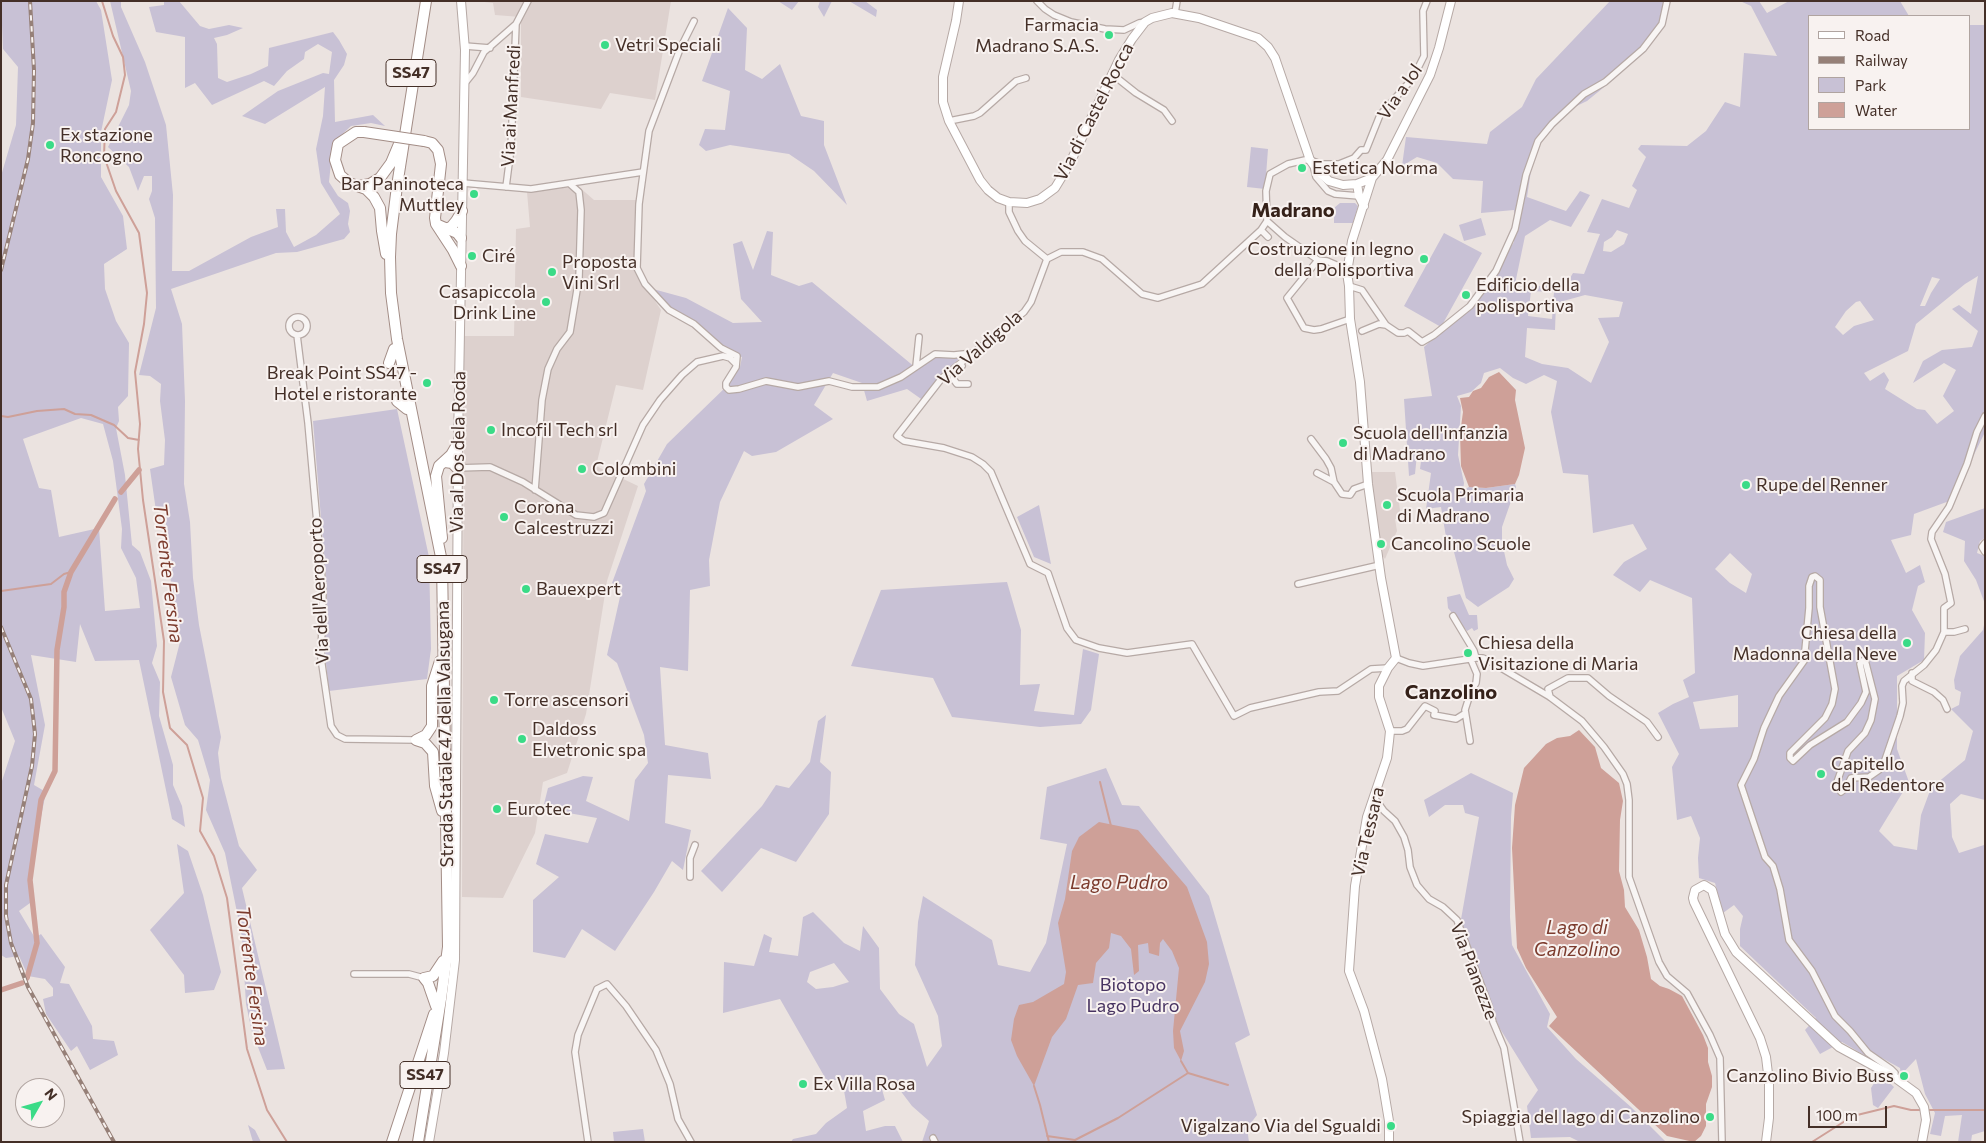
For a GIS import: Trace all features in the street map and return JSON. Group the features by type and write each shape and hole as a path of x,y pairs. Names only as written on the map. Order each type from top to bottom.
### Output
{"highway":[{"name":"Strada Statale 47 della Valsugana","path":"414,1142 443,961 439,596 434,536 394,349 388,293 387,257 400,144 422,1"},
{"name":"Strada Statale 47 della Valsugana","path":"418,1142 448,947 442,562 397,339 390,266 391,234 426,1"},
{"path":"387,257 380,208 374,197 359,186 349,183 340,175 334,160 338,144 356,132 424,141 432,143 438,150 441,164 435,218 461,266"},
{"path":"359,186 370,184 380,178 392,163 400,144"},
{"path":"440,229 451,227 462,211"},
{"path":"440,229 451,230 461,238"},
{"path":"388,363 394,349"},
{"path":"397,401 407,409"},
{"path":"442,562 442,532 436,476 439,466 445,462 458,443"},
{"path":"445,462 452,462 458,468"},
{"path":"416,740 430,732 432,726 432,686 440,661"},
{"path":"416,740 425,743 433,752 435,786 442,812"},
{"path":"392,1142 436,1007 428,983 424,978 433,976 443,961"},
{"path":"424,1142 429,1105 427,1086"}],"main road":[{"name":"Via al Dos dela Roda","path":"429,1142 439,1083 455,960 458,443 465,83 465,46 461,1"},
{"path":"959,1 943,78 943,102 948,121 980,180 998,198 1009,202"},
{"path":"1396,658 1368,484 1360,382 1354,334 1350,319 1349,286 1346,272 1352,241 1372,178 1387,160 1430,75 1451,1"},
{"path":"1145,22 1164,13 1175,13 1199,18 1258,38 1268,47 1274,58 1311,162 1319,172 1329,181 1344,185 1357,184 1372,178"},
{"name":"Via di Castel Rocca","path":"1009,202 1027,203 1040,199 1055,188 1069,164 1112,74 1132,39 1145,22"},
{"path":"1357,184 1359,196 1364,206"},
{"name":"Via Tessara","path":"1389,1141 1389,1121 1382,1079 1364,1011 1349,971 1356,886 1368,817 1387,758 1390,731 1378,697 1379,686 1388,668 1396,658"},
{"path":"1766,1142 1769,1118 1769,1082 1766,1057 1760,1038 1694,902 1694,894 1704,885 1712,890 1725,934 1736,952 1839,1047 1894,1077 1916,1093 1924,1110 1926,1120 1922,1142"}],"street":[{"name":"Via ai Manfredi","path":"465,83 473,73 484,52 516,24 528,1"},
{"path":"1038,1 1054,15 1071,22 1105,29 1124,30 1138,23 1145,22"},
{"path":"1175,13 1177,1"},
{"name":"Via a Iol","path":"1311,162 1339,164 1354,158 1361,150 1366,150 1380,115 1413,78 1424,56 1425,44 1422,27 1423,11 1427,1"},
{"path":"1349,286 1362,290 1386,325 1398,333 1404,333 1408,330 1422,342 1434,335 1470,306 1496,271 1515,230 1526,175 1538,142 1552,124 1584,94 1605,82 1643,49 1662,24 1667,1"},
{"path":"694,21 680,48 649,131 637,235 637,268 645,284 669,310 694,324 721,348 736,356 736,367 725,386 729,390 754,386 766,381 798,387 829,381 852,387 878,387 901,376 936,354 954,356 973,353"},
{"name":"Via ai Manfredi","path":"506,187 511,148 516,24"},
{"name":"Via ai Manfredi","path":"465,46 490,48"},
{"path":"1112,74 1136,93 1164,110 1172,121"},
{"path":"948,121 980,113 1016,81 1026,78"},
{"path":"1009,202 1009,212 1018,232 1047,260 1061,252 1083,252 1102,259 1142,294 1158,298 1190,290 1202,284 1261,230 1267,221 1266,191 1270,174 1288,164 1311,162 1316,177 1328,191 1335,194 1359,196"},
{"path":"463,183 531,189 643,172"},
{"path":"535,490 542,400 548,369 557,349 570,332 579,278 581,210 579,192 570,184"},
{"path":"1267,221 1285,237 1318,260 1328,261 1341,267 1346,272"},
{"path":"1261,230 1268,237"},
{"name":"Via Valdigola","path":"1047,260 1024,312 942,378 897,436 904,441 944,448 972,458 983,464 991,472 1030,564 1048,573 1067,628 1076,640 1099,648 1127,653 1192,644 1234,716 1250,708 1319,692 1338,691 1371,669 1388,668"},
{"path":"1318,260 1287,298 1304,328 1321,329 1339,321 1350,319"},
{"path":"1362,331 1379,324 1386,325"},
{"name":"Via dell'Aeroporto","path":"297,335 308,423 323,590 321,658 331,726 337,735 345,739 416,740"},
{"path":"916,366 919,337"},
{"path":"968,384 957,384 953,376 973,353"},
{"path":"458,468 490,467 523,482 576,515 594,517 604,513 644,425 660,400 682,374 697,362 723,356 730,358 735,363"},
{"path":"1894,1077 1896,1073 1868,1053 1850,1031 1834,1016 1812,971 1789,940 1780,889 1773,866 1765,857 1741,785 1754,759 1764,728 1779,696 1804,661 1809,586 1812,577 1818,576 1820,580 1820,607 1835,689 1832,704 1825,718 1789,756 1793,761 1810,745 1847,722 1861,703 1866,692 1860,664 1865,660 1875,699 1871,720 1865,734 1848,751 1836,786 1841,792 1846,788 1851,778 1872,775 1879,770 1885,760 1900,716 1903,703 1902,686 1912,673 1924,665 1936,650 1944,632 1944,608 1951,603 1945,574 1931,539 1932,532 1949,507 1967,464 1977,432 1985,416"},
{"path":"1310,439 1326,458 1331,468 1334,482 1344,495 1350,495 1354,489 1368,484"},
{"path":"1316,473 1334,482"},
{"path":"1985,543 1982,547 1985,552"},
{"path":"1298,584 1380,565"},
{"path":"1453,616 1474,651 1473,659 1477,674 1476,683 1470,691 1464,714 1470,741"},
{"path":"1944,632 1965,629"},
{"path":"1396,658 1423,666 1483,658 1491,662 1550,697 1582,721 1591,730 1623,774 1627,784 1629,800 1629,877 1659,962 1667,976 1687,993 1720,1058 1722,1142"},
{"path":"1912,673 1912,681 1934,692 1943,700 1947,709"},
{"path":"1550,697 1548,689 1573,677 1588,678 1647,722 1658,737"},
{"path":"1390,731 1407,729 1425,706 1435,711 1434,715 1456,718 1464,714"},
{"name":"Via Pianezze","path":"1374,797 1384,811 1395,821 1404,836 1410,867 1417,885 1429,899 1443,907 1457,920 1504,1048 1520,1142"},
{"path":"690,877 690,858 695,845"},
{"path":"354,974 409,974 424,978"},
{"path":"588,1142 575,1052 578,1035 597,989 607,984 626,1006 656,1050 670,1084 678,1119 691,1142"}],"shaded area":[{"name":"Vetri Speciali","path":"476,1 671,1 655,100 610,93 601,109 521,97 521,17 495,15 493,3"},
{"path":"578,186 594,200 642,200 635,271 661,310 643,390 616,385 596,466 638,486 607,581 586,714 567,773 543,782 535,833 503,898 462,897 464,336 514,336 516,229 530,227 527,192"},
{"name":"Scuola Primaria di Madrano","path":"1371,472 1395,472 1401,518 1395,519 1397,531 1385,559 1382,555 1383,545 1378,533"}],"green space":[{"path":"1,1 96,1 101,10 112,80 101,132 101,177 123,216 127,249 104,264 105,289 116,321 129,343 128,396 118,407 119,421 116,428 125,475 132,545 140,552 151,581 157,646 152,663 160,682 159,716 173,765 173,785 182,806 185,827 172,819 139,660 95,661 80,624 76,662 31,655 45,725 34,785 46,792 29,876 30,903 19,911 35,938 41,934 65,967 60,983 69,984 92,1026 93,1039 114,1041 118,1055 90,1070 77,1046 71,1051 46,1014 43,999 53,996 53,988 45,979 28,976 19,956 6,958 1,955 1,784 15,741 1,707 1,176 16,125 18,67 3,49","holes":["81,418 103,424 113,461 122,529 121,548 136,578 140,608 105,611 99,528 59,537 51,490 39,488 23,439"]},
{"path":"110,1 121,1 121,7 145,62 166,125 173,195 172,271 189,271 251,237 278,227 276,209 285,209 286,232 294,247 316,235 340,214 321,183 316,149 323,116 325,87 265,124 242,116 278,91 323,73 329,74 332,52 318,44 305,52 304,59 287,71 274,86 264,81 212,105 195,83 185,88 185,37 156,32 149,7 164,5 164,1 179,1 200,26 209,29 229,25 243,28 214,38 217,44 218,78 227,82 268,66 269,48 333,32 347,54 344,65 334,80 335,122 373,115 385,126 371,123 351,126 333,143 329,182 338,196 348,203 350,211 348,224 350,232 344,239 297,252 276,253 171,289 182,324 185,401 184,484 190,522 193,578 199,625 221,737 218,753 221,778 239,846 257,870 242,888 285,1069 267,1070 252,1032 246,1004 242,937 225,853 206,810 210,780 198,740 185,725 171,677 180,642 171,584 165,512 156,511 150,469 164,465 165,440 160,401 161,384 150,376 139,375 156,308 155,218 149,199 152,191 152,176 144,176 138,191 129,167 108,147 129,105 131,91"},
{"path":"778,1 799,1 792,10"},
{"path":"820,1 832,1 824,17 818,7"},
{"path":"849,1 865,1 877,10 876,17"},
{"path":"1610,1 1671,1 1660,33 1614,79 1587,101 1556,116 1535,144 1527,197 1566,211 1580,191 1590,195 1571,227 1550,220 1525,236 1514,289 1567,283 1573,273 1584,274 1600,234 1587,232 1602,199 1629,208 1637,190 1632,186 1646,157 1638,149 1641,145 1687,146 1706,131 1725,102 1740,107 1744,53 1777,56 1751,6 1740,1 1759,1 1767,13 1789,1 1900,1 1908,15 1808,15 1808,130 1971,130 1971,25 1985,25 1985,432 1952,500 1914,514 1911,535 1891,540 1906,573 1920,565 1925,582 1918,586 1912,610 1925,633 1924,660 1897,676 1897,749 1909,782 1879,831 1894,846 1917,850 1921,815 1931,788 1965,760 1973,731 1951,709 1959,705 1961,692 1955,689 1954,680 1960,656 1983,630 1985,620 1985,800 1961,794 1950,804 1952,837 1959,853 1984,845 1985,843 1985,1131 1972,1135 1971,1142 1958,1142 1962,1115 1945,1116 1941,1136 1930,1134 1935,1113 1925,1094 1916,1059 1901,1075 1900,1068 1882,1058 1874,1061 1842,1042 1820,1054 1805,1030 1816,1018 1740,946 1740,929 1743,916 1734,905 1723,913 1715,883 1699,878 1700,838 1691,816 1677,820 1672,767 1679,754 1658,713 1689,697 1683,680 1695,673 1692,598 1650,580 1640,592 1613,575 1624,562 1647,549 1633,524 1593,533 1588,475 1563,473 1551,412 1557,381 1544,375 1526,384 1513,378 1500,368 1484,373 1481,383 1471,392 1457,396 1461,406 1458,455 1464,483 1463,490 1469,487 1486,488 1515,484 1516,487 1502,527 1502,542 1507,565 1514,579 1509,587 1478,607 1466,598 1454,552 1446,537 1441,507 1426,509 1431,473 1420,469 1422,453 1417,454 1415,474 1409,476 1404,399 1432,396 1424,347 1466,308 1487,277 1503,259 1514,242 1514,210 1481,213 1483,181 1453,179 1437,163 1417,157 1402,166 1406,137 1487,144 1490,132 1522,107 1536,79","holes":["1617,230 1628,234 1624,244 1611,252 1603,251 1604,242 1612,237","1978,276 1971,314 1959,305 1952,309 1978,331 1972,347 1942,350 1923,361 1913,383 1944,363 1956,370 1943,396 1954,411 1937,424 1925,410 1917,409 1885,389 1889,380 1884,372 1870,381 1864,373 1908,351 1916,324 1965,284","1932,277 1940,279 1925,306 1920,306","1531,291 1554,292 1552,319 1528,316","1585,295 1623,302 1619,317 1598,318 1609,342 1591,383 1568,368 1542,364 1525,357 1527,328 1555,330 1556,303","1860,301 1874,320 1854,326 1843,335 1835,327 1846,311 1856,302","1730,553 1752,574 1746,593 1730,583 1715,569","1738,695 1738,727 1700,729 1693,702"]},
{"path":"728,8 747,28 745,70 762,79 780,64 801,116 824,121 824,145 847,205 814,171 789,154 730,145 706,151 699,145 705,129 725,130 730,91 702,81"},
{"path":"1251,147 1268,149 1265,189 1247,187"},
{"path":"1340,203 1355,203 1358,206 1353,223 1334,223 1334,208"},
{"path":"1481,218 1486,235 1464,241 1459,225"},
{"path":"767,231 773,232 771,275 799,286 812,282 916,368 936,356 960,357 924,401 907,389 867,401 862,383 833,373 814,405 833,419 776,452 752,456 744,451 720,502 709,560 710,586 690,590 688,671 660,667 665,745 708,753 711,779 668,775 665,823 691,830 683,870 672,861 615,951 582,929 565,958 533,952 533,900 559,877 536,864 545,834 588,843 597,818 557,811 544,804 548,788 583,776 593,777 586,801 629,821 635,780 648,763 644,735 617,663 607,655 622,588 612,583 646,491 644,484 667,444 729,384 740,367 742,357 721,352 667,305 653,289 686,298 733,323 762,322 741,299 733,244 742,241 753,270"},
{"path":"1444,233 1482,253 1441,327 1404,306"},
{"path":"397,409 429,557 431,649 427,679 329,691 324,645 327,591 313,421"},
{"path":"1039,505 1051,564 1034,557 1017,517"},
{"path":"1985,508 1985,538 1980,541 1977,553 1985,556 1985,604 1976,580 1964,561 1965,541 1943,532 1946,522"},
{"path":"1007,582 1021,630 1020,685 1040,684 1034,711 1074,715 1083,649 1099,654 1091,710 1081,724 1040,727 952,717 933,678 851,666 881,590"},
{"path":"1460,594 1469,615 1477,615 1478,629 1474,631 1472,628 1467,631 1448,608 1447,597"},
{"path":"826,715 820,762 831,772 829,814 796,862 761,848 722,892 701,871 762,806 776,785 789,788 810,762 818,721"},
{"name":"Biotopo Lago Pudro","path":"1106,768 1122,805 1139,806 1209,896 1250,1035 1235,1043 1257,1115 1247,1128 1249,1142 922,1142 929,1121 912,1106 893,1081 879,1079 885,1100 863,1111 866,1131 885,1126 895,1126 903,1142 791,1142 793,1139 816,1134 826,1123 847,1108 842,1079 827,1081 780,999 723,1013 724,962 754,966 764,934 772,938 769,952 798,956 803,917 813,912 844,943 860,951 863,926 879,948 880,989 899,1014 914,1024 927,1067 942,1046 938,1016 915,965 918,922 923,896 992,940 998,965 1030,972 1046,943 1067,844 1040,839 1047,787","holes":["834,963 849,982 833,987 816,989 807,982 810,972"]},
{"path":"1471,773 1513,793 1510,917 1512,945 1550,1014 1547,1027 1576,1059 1631,1107 1666,1142 1580,1142 1570,1137 1531,1138 1527,1106 1538,1090 1499,1027 1460,925 1479,817 1465,813 1463,805 1445,805 1429,817 1424,800"},
{"path":"177,844 188,851 203,895 221,972 214,990 185,993 184,975 150,930 184,893"},
{"path":"1880,1074 1894,1087 1878,1108 1873,1105 1871,1088"},
{"path":"248,1125 255,1130 261,1142 253,1142"},
{"path":"643,1129 645,1142 614,1142 613,1132"}],"water":[{"path":"1499,372 1516,390 1515,400 1525,448 1519,475 1515,484 1486,488 1469,487 1461,466 1460,434 1463,412 1460,398 1469,397 1473,391 1481,388 1489,377"},
{"name":"Lago di Canzolino","path":"1579,730 1595,747 1601,768 1619,783 1623,801 1620,820 1619,871 1624,890 1625,907 1639,930 1651,979 1660,986 1682,996 1708,1048 1712,1087 1706,1104 1706,1126 1701,1136 1694,1142 1667,1136 1549,1026 1557,1017 1526,968 1517,948 1512,848 1515,805 1524,768 1546,744 1557,738 1570,736"},
{"name":"Lago Pudro","path":"1099,822 1138,830 1187,887 1207,942 1209,964 1205,982 1180,1031 1184,1051 1181,1061 1174,1048 1173,1031 1179,968 1172,951 1163,939 1160,943 1159,956 1149,953 1148,943 1138,945 1139,971 1134,975 1131,949 1121,936 1111,933 1109,948 1096,963 1093,983 1078,985 1066,1019 1052,1037 1034,1086 1017,1056 1011,1040 1014,1019 1019,1005 1033,1002 1064,984 1066,972 1058,923 1065,899 1072,851 1079,837"}],"waterway":[{"name":"Torrente Fersina","path":"102,1 113,36 123,57 125,75 116,112 105,129 104,156 116,191 139,233 147,293 144,324 135,372 140,424 138,449 143,500 164,641 163,692 170,728 187,745 203,798 200,831 214,856 227,898 247,1049 267,1110 287,1142"},
{"path":"1,416 8,417 37,411 64,409 75,414 91,415 114,425 128,438 139,440"},
{"path":"121,492 139,470"},
{"path":"27,978 37,943 30,880 41,800 55,771 57,650 64,607 64,592 71,572 115,499"},
{"path":"1,591 51,584 64,574 71,572"},
{"path":"1100,782 1111,826"},
{"path":"1,990 22,983"},
{"path":"1181,1061 1188,1073 1228,1085"},
{"path":"1047,1136 1075,1140 1118,1118 1188,1073"},
{"path":"1034,1086 1049,1142"},
{"path":"1812,1142 1853,1116 1894,1106 1911,1110 1922,1110"},
{"path":"1927,1110 1985,1110"}],"railway":[{"path":"1,270 28,159 33,123 34,70 30,1"},
{"path":"1,627 31,699 35,734 32,766 6,885 6,916 11,943 28,987 114,1142"}],"place":[{"name":"Farmacia Madrano S.A.S.","path":"1109,35"},
{"name":"Vetri Speciali","path":"605,45"},
{"name":"Ex stazione Roncogno","path":"50,145"},
{"name":"Estetica Norma","path":"1302,168"},
{"name":"Bar Paninoteca Muttley","path":"474,194"},
{"name":"Ciré","path":"472,256"},
{"name":"Costruzione in legno della Polisportiva","path":"1424,259"},
{"name":"Proposta Vini Srl","path":"552,272"},
{"name":"Edificio della polisportiva","path":"1466,295"},
{"name":"Casapiccola Drink Line","path":"546,302"},
{"name":"Break Point SS47 - Hotel e ristorante","path":"427,383"},
{"name":"Incofil Tech srl","path":"491,430"},
{"name":"Scuola dell'infanzia di Madrano","path":"1343,443"},
{"name":"Colombini","path":"582,469"},
{"name":"Rupe del Renner","path":"1746,485"},
{"name":"Scuola Primaria di Madrano","path":"1387,505"},
{"name":"Corona Calcestruzzi","path":"504,517"},
{"name":"Cancolino Scuole","path":"1381,544"},
{"name":"Bauexpert","path":"526,589"},
{"name":"Chiesa della Madonna della Neve","path":"1907,643"},
{"name":"Chiesa della Visitazione di Maria","path":"1468,653"},
{"name":"Torre ascensori","path":"494,700"},
{"name":"Daldoss Elvetronic spa","path":"522,739"},
{"name":"Capitello del Redentore","path":"1821,774"},
{"name":"Eurotec","path":"497,809"},
{"name":"Canzolino Bivio Buss","path":"1904,1076"},
{"name":"Ex Villa Rosa","path":"803,1084"},
{"name":"Spiaggia del lago di Canzolino","path":"1710,1117"},
{"name":"Vigalzano Via del Sgualdi","path":"1391,1126"}],"district":[{"name":"Madrano","path":"1293,210"},
{"name":"Canzolino","path":"1451,692"}]}
